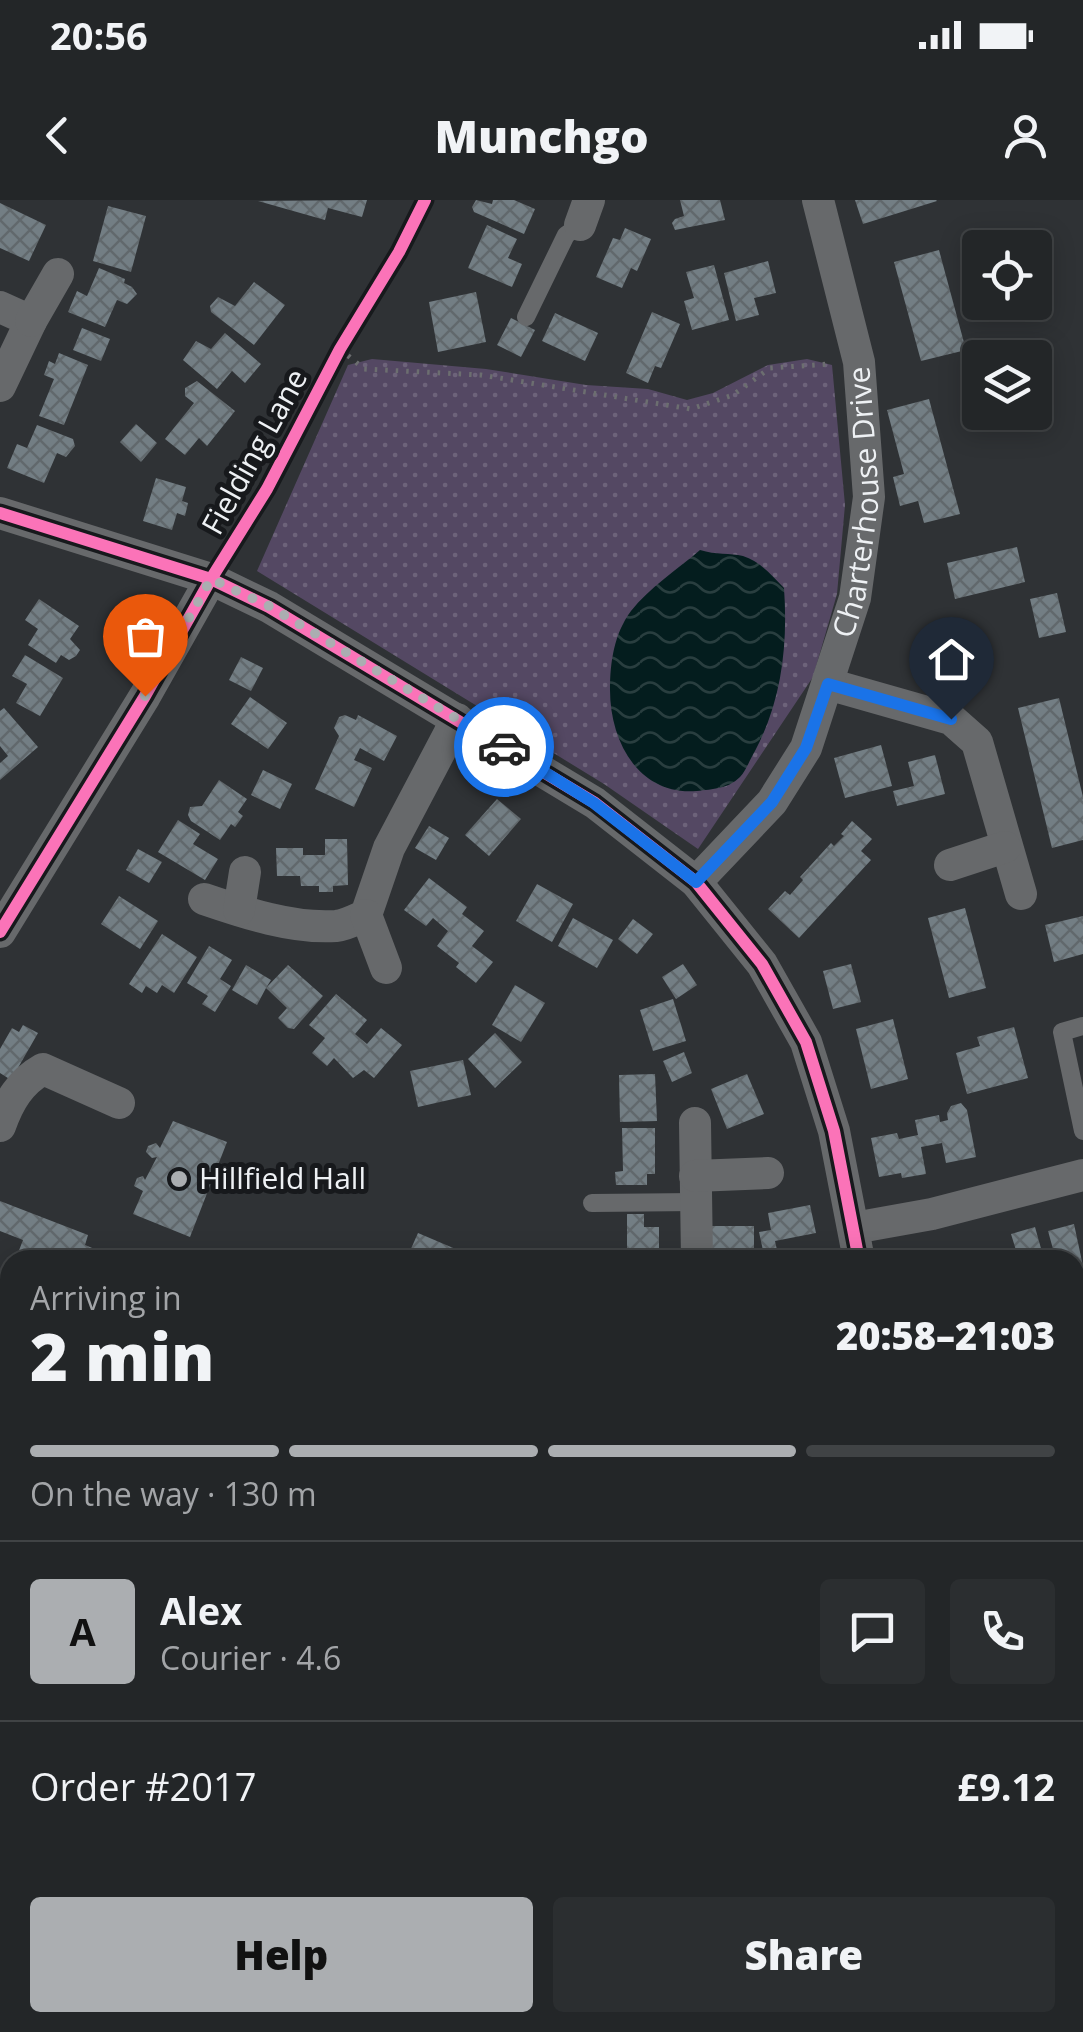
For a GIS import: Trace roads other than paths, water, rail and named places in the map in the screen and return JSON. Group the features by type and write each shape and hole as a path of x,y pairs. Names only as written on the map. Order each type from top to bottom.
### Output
{"street":[{"name":"Charterhouse Drive","path":"696,882 772,802 806,748 855,598 868,497 860,362 818,200"},
{"path":"0,386 30,321 58,274"},
{"path":"0,307 30,321"},
{"path":"0,513 211,579 269,606 594,803 696,882 762,964 806,1042 834,1131 856,1244 932,1214 1083,1175"},
{"name":"Fielding Lane","path":"0,932 135,713 211,579"},
{"path":"828,684 951,719 977,742 1021,894"},
{"path":"386,968 366,915 390,848 457,718"},
{"path":"950,865 1005,846"},
{"path":"238,910 244,872"},
{"path":"204,899 270,919 338,926 366,915"},
{"path":"2,1112 26,1079 43,1069 118,1103"},
{"path":"694,1123 698,1250"},
{"path":"695,1189 768,1173"}],"lane":[{"path":"526,317 566,235 584,213"},
{"path":"1083,1026 1062,1032 1083,1131"},
{"path":"592,1203 695,1189"}],"water":[{"path":"700,550 749,558 784,588 784,651 771,712 742,774 720,788 677,790 644,775 622,746 611,709 611,669 617,639 631,611"}],"place":[{"name":"Hillfield Hall","path":"179,1179"}]}
